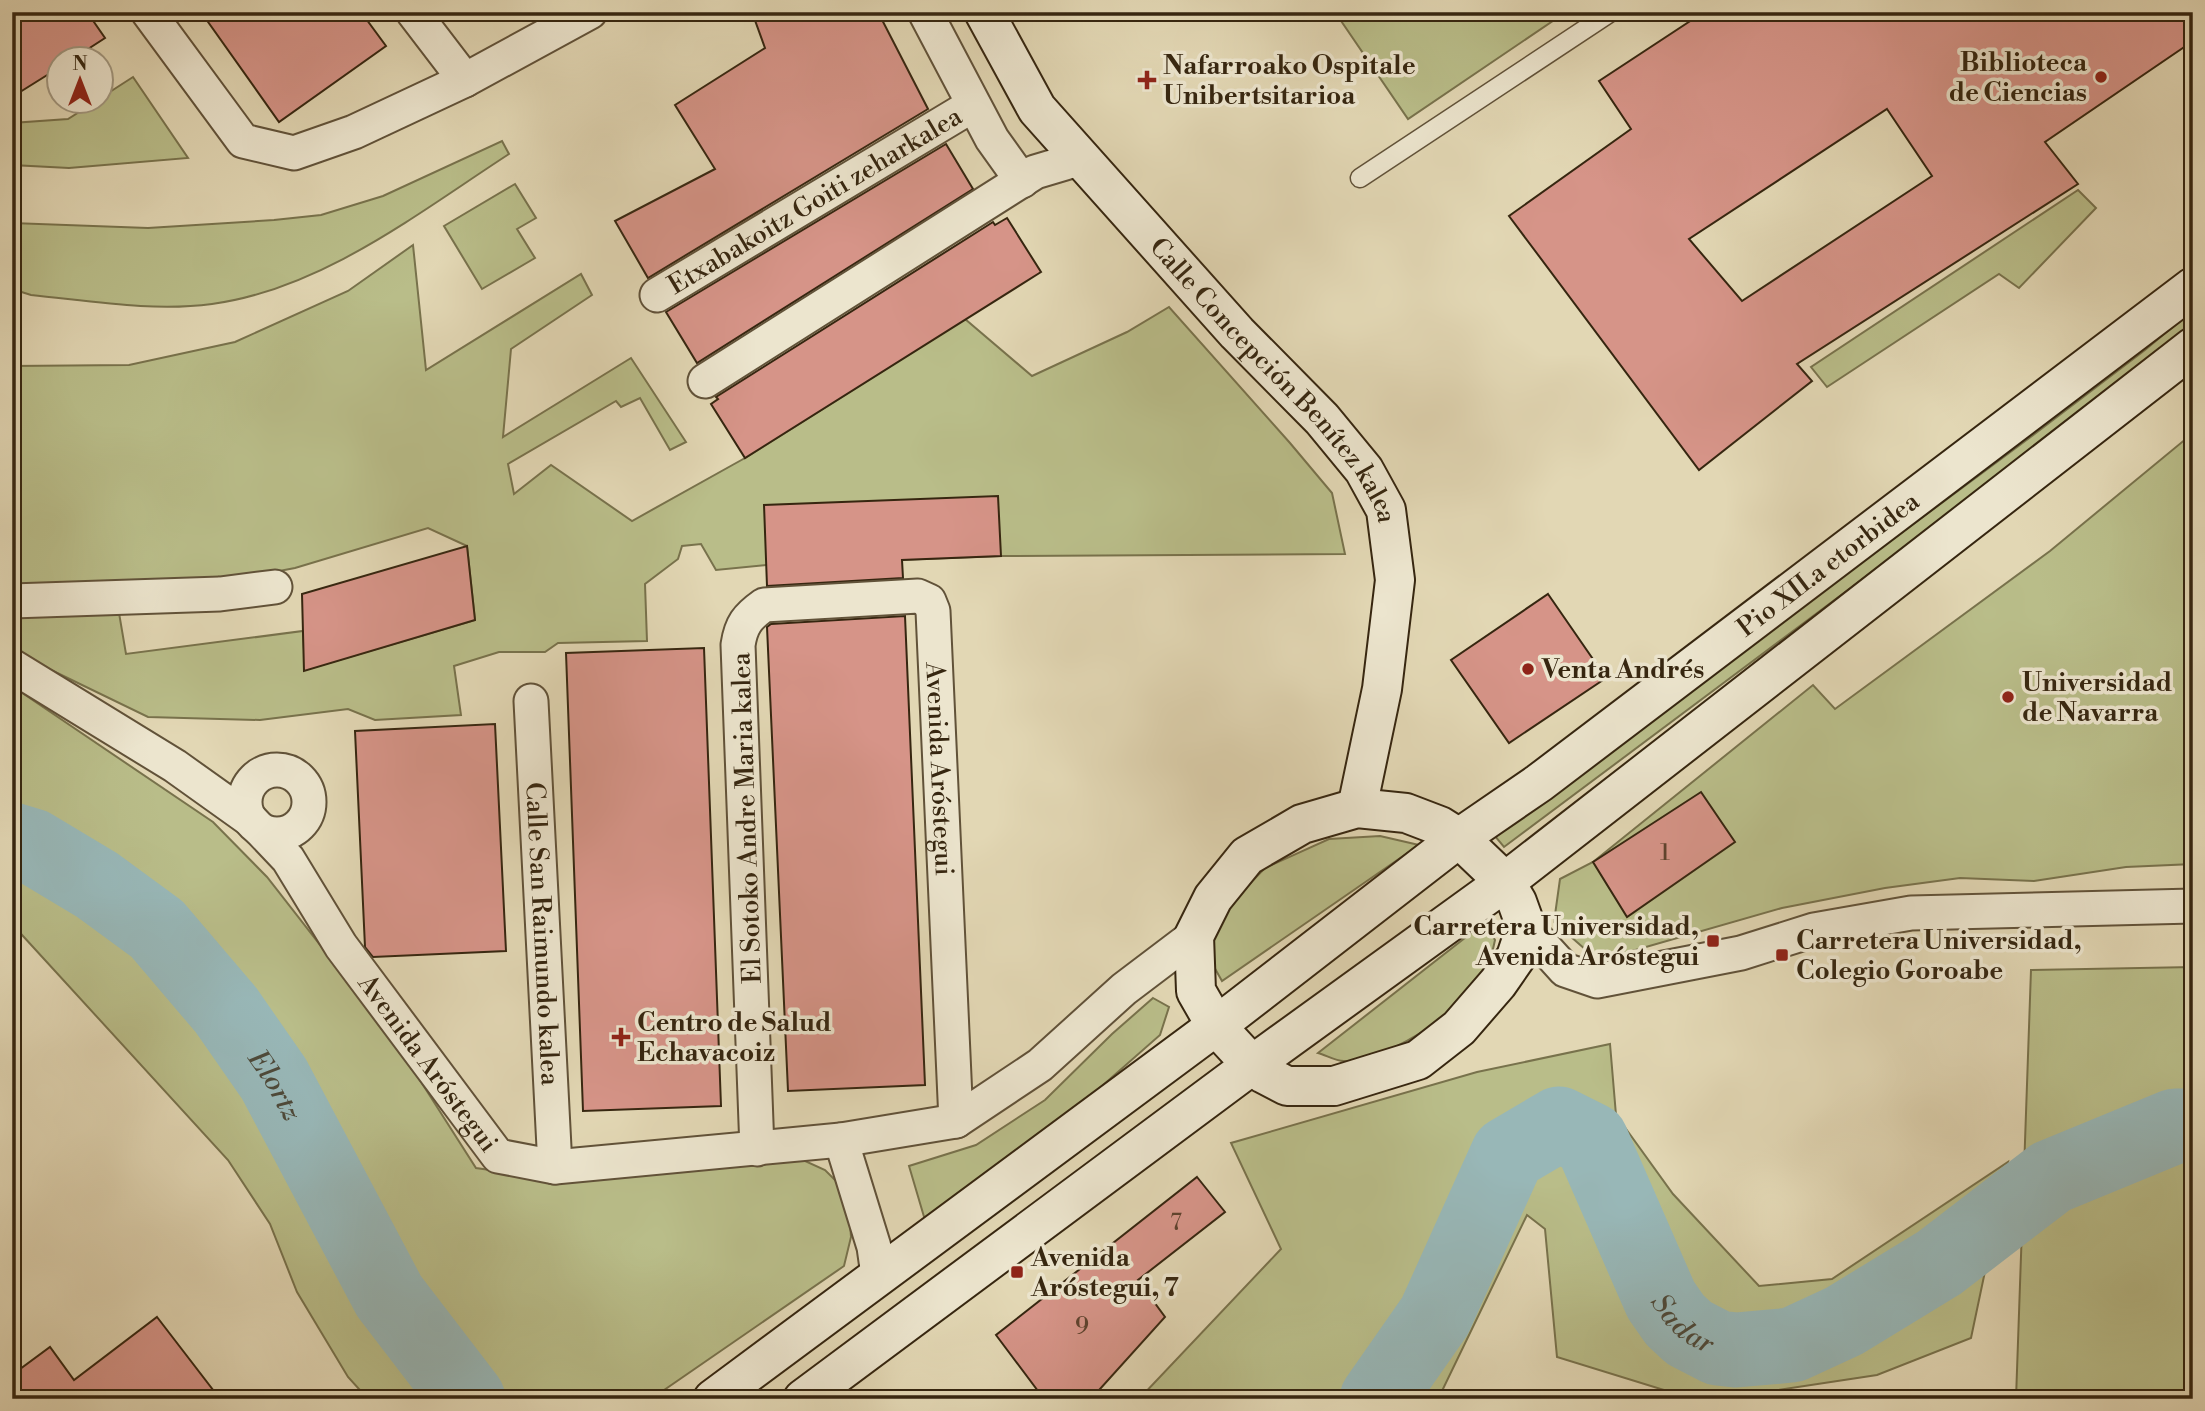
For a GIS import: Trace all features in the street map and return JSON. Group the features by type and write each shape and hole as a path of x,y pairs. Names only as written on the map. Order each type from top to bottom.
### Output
{"main road":[{"name":"Calle Concepción Benítez kalea","path":"984,12 1037,109 1237,333 1322,419 1364,470 1386,510 1395,580 1382,690 1357,808"},
{"name":"Pio XII.a etorbidea","path":"1459,838 1539,783 2193,287"},
{"name":"Pio XII.a etorbidea","path":"1505,882 2193,347"},
{"name":"Avenida Aróstegui","path":"1357,808 1406,813 1440,826 1459,838 1505,882 1517,901 1526,927 1516,957 1498,983 1459,1028 1418,1060 1334,1086 1287,1086 1252,1065 1216,1026 1196,991 1194,936 1213,898 1247,856 1302,824 1357,808"},
{"path":"713,1399 1216,1026 1459,838"},
{"path":"803,1399 1252,1065 1505,882"}],"street":[{"path":"148,12 243,141 294,153 354,132 465,80 590,12"},
{"path":"413,12 465,80"},
{"path":"925,12 992,139 1022,181"},
{"name":"Etxabakoitz Goiti zeharkalea","path":"657,295 973,105"},
{"path":"705,381 1035,172 1082,158"},
{"path":"12,601 220,594 275,587"},
{"name":"Avenida Aróstegui","path":"749,616 764,606 918,596 940,611 956,954 956,1121"},
{"name":"El Sotoko Andre Maria kalea","path":"749,616 740,629 738,645 757,1149"},
{"name":"Avenida Aróstegui","path":"12,666 175,766 260,829 271,833 292,830 307,814 309,804"},
{"name":"Calle San Raimundo kalea","path":"531,701 555,1167"},
{"name":"Avenida Aróstegui","path":"175,766 258,776 277,770 296,776 308,792 309,892"},
{"path":"252,821 245,802 251,783 258,776"},
{"name":"Avenida Aróstegui","path":"252,821 288,859 341,946 498,1156 555,1167 841,1140 956,1121 1040,1065 1124,989 1194,936"},
{"path":"1526,927 1565,970 1597,981 1741,953 1814,929 1911,913 2193,906"},
{"path":"841,1140 874,1247 878,1275"}],"lane":[{"path":"1360,178 1611,12"}],"green space":[{"path":"1335,12 1566,12 1408,119"},
{"path":"133,77 188,158 69,168 12,165 12,123 68,119 73,116 116,116 116,88"},
{"path":"502,141 509,154 368,246 292,283 253,296 212,304 167,307 99,303 31,295 12,289 12,223 148,228 321,215 383,196"},
{"path":"515,184 536,218 517,229 535,258 482,289 444,226"},
{"path":"2078,190 2096,208 2019,288 1999,274 1827,387 1811,367"},
{"path":"413,245 426,370 581,274 592,295 511,349 503,437 631,358 686,442 670,450 640,398 621,407 616,401 508,464 514,494 551,465 632,521 745,458 965,319 1032,376 1127,332 1169,307 1332,493 1345,554 1001,556 766,565 716,570 701,544 682,546 678,559 645,584 647,641 558,643 545,652 499,652 454,666 461,715 375,720 348,709 260,720 148,717 14,652 12,614 118,607 126,654 303,631 305,670 475,620 467,546 428,528 295,568 211,584 12,584 12,366 129,365 235,342 348,291"},
{"path":"2193,310 2193,327 2038,448 1504,847 1494,835 2032,436"},
{"path":"2193,433 2193,864 2126,867 2034,881 1960,878 1885,888 1782,908 1625,953 1594,957 1554,922 1560,879 1593,862 1813,685 1835,709 2050,551"},
{"path":"12,686 213,822 267,877 395,1041 476,1168 511,1173 803,1160 825,1170 848,1193 851,1237 844,1266 651,1399 368,1399 348,1377 297,1292 270,1224 228,1160 12,924"},
{"path":"1380,836 1419,845 1222,981 1213,965 1213,941 1231,903 1265,868 1329,839"},
{"path":"1484,923 1495,940 1491,957 1474,988 1453,1011 1407,1041 1372,1056 1344,1061 1318,1053"},
{"path":"2193,967 2193,1399 2016,1399 2031,970"},
{"path":"1153,998 1169,1007 1160,1035 930,1237 909,1166 976,1145 1045,1100"},
{"path":"1610,1044 1616,1115 1673,1194 1759,1286 1832,1279 2008,1162 1971,1338 1877,1375 1718,1399 1693,1399 1557,1357 1545,1229 1527,1215 1436,1399 1139,1399 1281,1249 1231,1143 1477,1072"}],"building":[{"path":"12,12 87,12 105,38 93,46 46,46 46,76 12,97"},
{"path":"201,12 361,12 386,46 279,122"},
{"path":"752,12 878,12 928,109 648,278 615,221 715,169 675,105 765,48"},
{"path":"1704,12 2193,12 2193,41 2045,142 2078,184 1797,364 1812,381 1699,470 1509,216 1631,129 1599,81","holes":["1887,109 1932,176 1742,301 1689,239"]},
{"path":"946,144 973,189 697,363 666,312"},
{"path":"1007,218 1041,272 745,458 711,404 718,399 716,397 993,222 995,225"},
{"path":"998,496 1001,556 902,560 903,578 767,586 764,505"},
{"path":"467,546 475,620 304,671 302,594"},
{"name":"Venta Andrés","path":"1548,594 1606,678 1509,743 1451,660"},
{"path":"905,616 925,1085 788,1091 767,627 771,624"},
{"path":"704,648 721,1106 583,1111 566,653"},
{"path":"495,724 506,951 373,957 365,947 355,731"},
{"path":"1701,792 1735,842 1627,917 1593,862"},
{"path":"1197,1177 1225,1212 1138,1280 1165,1317 1091,1399 1044,1399 996,1335"},
{"path":"157,1317 220,1399 12,1399 12,1375 50,1347 74,1380"}],"waterway":[{"name":"Elortz","path":"12,840 32,846 97,885 157,929 226,1010 274,1079 389,1296 468,1399"},
{"name":"Sadar","path":"1377,1399 1435,1316 1508,1154 1559,1124 1591,1140 1661,1300 1675,1320 1689,1333 1718,1348 1736,1350 1792,1345 1844,1321 1939,1263 2051,1177 2175,1126 2193,1126"}],"place":[{"name":"Biblioteca de Ciencias","path":"2101,77"},
{"name":"Nafarroako Ospitale Unibertsitarioa","path":"1147,80"},
{"name":"Venta Andrés","path":"1528,669"},
{"name":"Universidad de Navarra","path":"2008,697"},
{"name":"Carretera Universidad, Avenida Aróstegui","path":"1713,941"},
{"name":"Carretera Universidad, Colegio Goroabe","path":"1782,955"},
{"name":"Centro de Salud Echavacoiz","path":"621,1037"},
{"name":"Avenida Aróstegui, 7","path":"1017,1272"}]}
